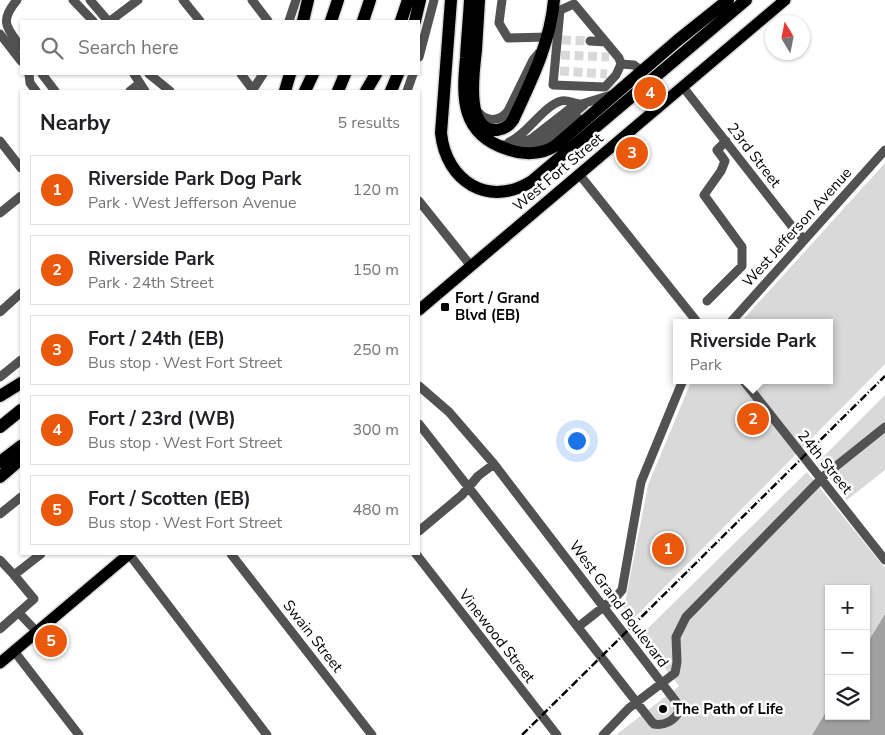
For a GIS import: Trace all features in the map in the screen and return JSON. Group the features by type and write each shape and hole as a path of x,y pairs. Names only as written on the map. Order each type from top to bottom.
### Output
{"highway":[{"path":"303,20 308,0"},
{"path":"331,20 338,0"},
{"path":"401,20 408,0"},
{"path":"415,20 420,0"},
{"path":"451,0 442,133 444,150 452,167 465,181 481,190 493,192 512,191 532,181 746,0"},
{"path":"470,0 464,96 467,110 472,122 481,134 515,152 527,153 552,148 594,114 611,95 728,0"},
{"path":"480,0 473,86 474,105 479,121 486,128 496,130 508,126 513,120 540,62 553,41 556,8"},
{"path":"364,20 369,2"},
{"path":"285,90 290,75"},
{"path":"305,90 313,75"},
{"path":"338,90 345,75"},
{"path":"367,90 375,75"},
{"path":"391,90 398,75"},
{"path":"0,396 20,384"},
{"path":"0,427 20,411"},
{"path":"0,462 20,447"},
{"path":"0,477 20,461"}],"main road":[{"name":"West Fort Street","path":"420,309 785,0"},
{"path":"0,663 128,555"}],"street":[{"path":"17,0 6,9 3,24 20,46"},
{"path":"73,0 91,20"},
{"path":"110,20 138,0"},
{"path":"183,0 199,20"},
{"path":"252,0 267,20"},
{"path":"289,20 296,0"},
{"path":"420,54 434,0"},
{"path":"502,0 499,24 508,38 553,41 558,55 557,71 553,86 560,101"},
{"path":"84,12 92,2 108,20"},
{"path":"556,8 576,2 620,61"},
{"path":"0,34 20,61"},
{"path":"590,41 606,42"},
{"path":"609,57 642,71"},
{"path":"553,86 600,88 609,84 612,74 620,61"},
{"path":"29,75 30,83 35,90"},
{"path":"43,75 54,90"},
{"path":"135,75 143,87"},
{"path":"150,75 169,90"},
{"path":"241,75 251,90"},
{"path":"253,90 262,75"},
{"path":"407,90 413,75"},
{"name":"23rd Street","path":"683,87 798,234 805,239"},
{"path":"497,144 509,145 526,142 534,138 569,108 611,95"},
{"path":"497,144 514,140 560,101 587,102"},
{"path":"497,144 525,148 536,144 587,102"},
{"path":"0,141 20,167"},
{"path":"707,301 742,266 742,247 704,196 721,171 725,161 717,150 726,141"},
{"name":"West Jefferson Avenue","path":"734,319 885,150"},
{"path":"579,174 695,319"},
{"path":"0,213 20,197"},
{"path":"420,202 471,266"},
{"path":"0,312 20,294"},
{"path":"0,377 20,361"},
{"path":"578,627 622,590 642,482 681,384"},
{"name":"24th Street","path":"746,384 885,560"},
{"name":"West Grand Boulevard","path":"420,387 449,412 494,464 662,683 677,668 676,636 686,617 825,475 885,427"},
{"path":"420,425 468,486 578,627 637,702 654,724 666,724 677,715 679,707 662,683 637,702 616,720 604,735"},
{"path":"420,530 462,495 478,476 494,464"},
{"path":"0,514 20,498"},
{"path":"14,575 40,555"},
{"path":"130,555 267,735"},
{"name":"Swain Street","path":"232,555 372,735"},
{"name":"Vinewood Street","path":"417,555 557,735"},
{"path":"0,560 34,599 0,629"},
{"path":"19,613 37,632"},
{"path":"14,651 79,735"}],"shaded area":[{"path":"885,163 885,364 631,621 623,613 648,485 690,384 833,384 833,319 744,319"},
{"path":"885,395 885,470 847,500 817,463"},
{"path":"807,472 885,568 885,614 870,638 870,585 825,585 825,714 812,735 616,735 679,686 640,636"},
{"path":"885,614 885,735 812,735 825,714 825,720 870,720 870,638"}],"tunnel":[{"path":"562,40 590,41"},
{"path":"561,55 609,57"},
{"path":"560,71 607,74"}],"railway":[{"path":"522,735 885,376"}],"place":[{"name":"Fort / 23rd (WB)","path":"650,93"},
{"name":"Fort / 24th (EB)","path":"632,153"},
{"name":"Fort / Grand Blvd (EB)","path":"445,307"},
{"name":"Riverside Park","path":"753,419"},
{"name":"Riverside Park Dog Park","path":"668,549"},
{"name":"Fort / Scotten (EB)","path":"51,641"},
{"name":"The Path of Life","path":"663,709"}]}
